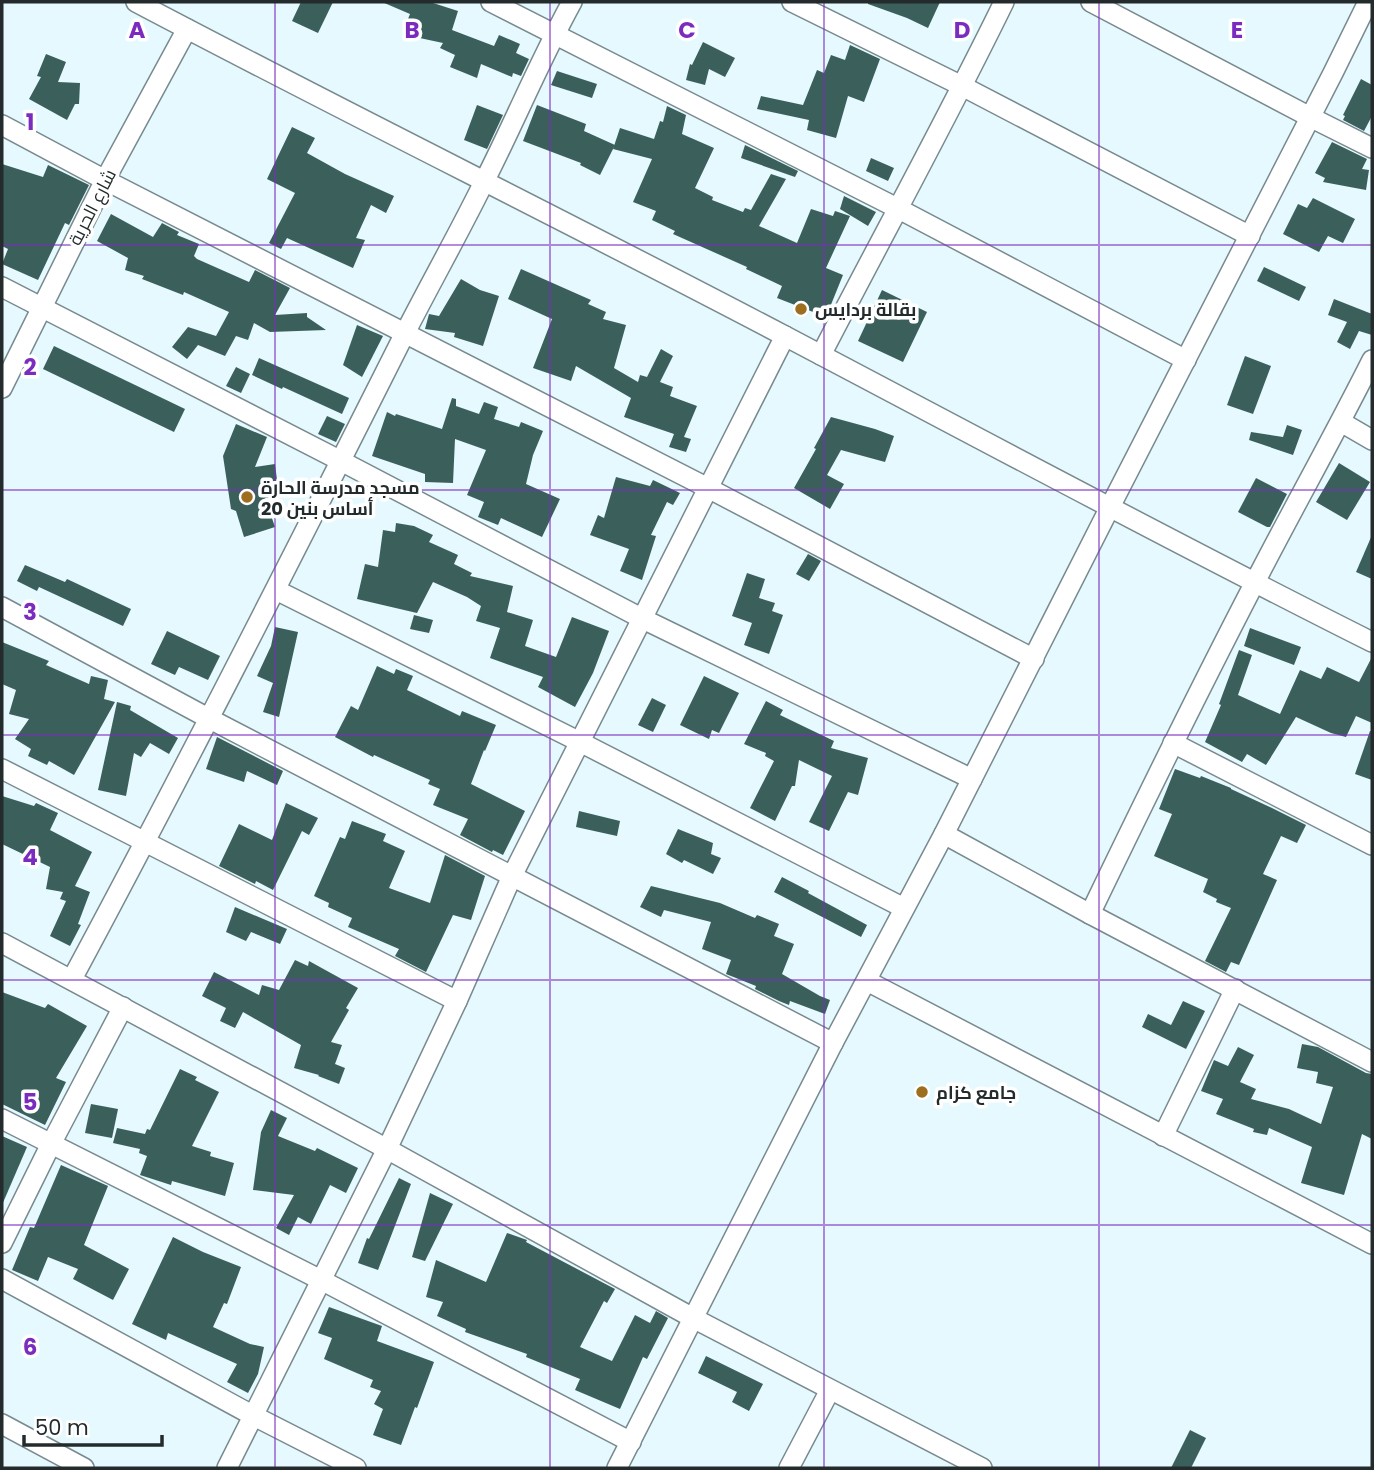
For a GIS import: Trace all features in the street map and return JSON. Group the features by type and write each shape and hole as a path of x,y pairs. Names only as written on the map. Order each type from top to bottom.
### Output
{"street":[{"path":"136,2 1372,642"},
{"path":"491,2 897,208 1186,360"},
{"path":"72,979 276,590 485,181 554,34 572,2"},
{"path":"792,2 962,86 1250,236"},
{"path":"821,355 1004,2"},
{"path":"1091,2 1372,148"},
{"path":"617,1468 833,1043 1034,659 1368,2"},
{"name":"شارع الحرية","path":"2,388 105,180 187,29"},
{"path":"2,125 1034,659"},
{"path":"2,287 643,619 972,779"},
{"path":"227,1468 387,1149 512,876 785,336"},
{"path":"1090,914 1254,583 1372,360"},
{"path":"1341,422 1372,440"},
{"path":"276,590 904,908"},
{"path":"2,607 208,718 833,1043"},
{"path":"1173,743 1372,845"},
{"path":"2,769 457,1001"},
{"path":"944,834 1372,1062"},
{"path":"2,943 387,1149 693,1318 982,1468"},
{"path":"867,981 1372,1244"},
{"path":"1163,1136 1235,989"},
{"path":"2,1243 123,1007"},
{"path":"2,1119 321,1280 631,1442"},
{"path":"2,1279 252,1415 356,1468"},
{"path":"789,1468 830,1390"},
{"path":"2,1424 84,1468"}],"building":[{"path":"301,2 333,2 318,33 292,21"},
{"path":"382,2 430,2 458,11 452,30 494,46 499,35 520,44 516,53 529,59 521,76 513,73 512,77 481,64 477,78 450,67 455,55 440,48 443,43 415,37 418,23 408,19 410,14"},
{"path":"868,2 940,2 928,28"},
{"path":"703,42 735,58 725,77 709,69 705,85 686,80 690,64 692,65"},
{"path":"850,45 880,59 864,102 848,96 836,138 807,130 809,120 757,109 761,96 803,105 817,70 824,73 831,55 845,60"},
{"path":"46,54 66,62 58,82 80,83 79,104 75,104 67,120 29,99 41,77 37,76"},
{"path":"557,71 597,84 592,98 551,85"},
{"path":"1361,79 1372,85 1372,116 1364,131 1343,120"},
{"path":"477,105 503,115 487,149 464,140"},
{"path":"537,105 586,124 584,131 615,145 600,175 580,165 581,163 523,141"},
{"path":"667,106 686,115 682,134 714,148 695,188 713,197 712,200 743,212 745,208 751,210 771,174 786,179 759,226 797,243 811,209 833,216 835,211 850,216 826,268 843,275 826,317 777,298 782,286 673,234 675,231 652,220 656,211 633,202 652,159 613,149 620,128 654,139 660,121 663,122"},
{"path":"292,127 315,138 307,153 394,196 386,213 371,205 356,238 365,240 353,268 287,238 281,249 269,243 295,193 267,179"},
{"path":"1332,142 1367,159 1362,169 1369,170 1366,190 1323,182 1325,178 1315,173"},
{"path":"745,145 798,171 795,177 741,158"},
{"path":"871,158 894,168 888,181 866,171"},
{"path":"2,164 43,177 48,165 89,185 69,225 65,223 38,280 2,264 8,249 2,246"},
{"path":"844,196 876,212 868,226 840,209"},
{"path":"1313,198 1355,219 1343,243 1328,236 1319,252 1283,234 1298,204 1307,208"},
{"path":"111,214 153,237 162,223 179,232 177,235 199,244 194,256 197,259 249,282 255,270 290,288 275,315 307,313 307,317 326,330 270,332 254,323 248,340 236,336 225,356 198,345 187,359 172,347 188,327 216,336 229,312 125,270 128,258 97,241"},
{"path":"1264,267 1306,287 1299,301 1257,281"},
{"path":"521,269 591,300 588,304 606,312 603,319 626,325 614,368 638,382 640,375 647,377 661,349 673,356 660,382 673,387 670,396 697,406 684,437 691,439 686,452 669,447 674,434 624,417 631,398 576,366 571,381 533,368 552,319 508,299"},
{"path":"461,279 480,290 499,296 483,346 454,337 455,333 425,329 429,314 439,316"},
{"path":"882,290 927,312 903,362 858,341"},
{"path":"1334,299 1372,314 1372,335 1359,331 1350,349 1337,342 1347,322 1328,315"},
{"path":"357,325 383,336 362,377 343,365"},
{"path":"54,346 185,409 174,432 43,369"},
{"path":"1245,356 1271,366 1253,414 1227,405"},
{"path":"259,358 349,398 342,414 252,375"},
{"path":"236,367 250,374 241,393 226,386"},
{"path":"452,398 456,399 456,406 479,414 484,402 498,407 494,419 519,427 521,422 543,431 533,455 526,484 560,499 542,537 501,518 498,525 478,517 484,502 467,495 486,450 455,439 453,483 425,482 425,474 372,456 387,412 442,429"},
{"path":"327,416 345,424 336,442 318,434"},
{"path":"831,417 894,436 885,462 841,450 827,475 844,484 830,509 794,488"},
{"path":"236,424 267,437 255,467 275,464 279,496 265,498 275,527 244,537 236,511 231,509 223,456"},
{"path":"1287,425 1302,430 1293,455 1249,440 1251,432 1283,437"},
{"path":"1339,463 1370,482 1347,520 1316,502"},
{"path":"616,477 650,486 653,480 680,493 673,505 667,502 651,535 656,536 642,580 620,571 629,549 590,535 598,515 604,518"},
{"path":"1256,478 1287,494 1270,527 1238,512"},
{"path":"396,523 414,526 433,535 429,542 458,555 454,564 472,573 470,576 513,586 507,612 533,620 525,646 556,657 572,617 609,631 593,673 575,707 538,687 543,677 490,658 500,628 476,621 481,606 467,597 433,582 417,613 357,599 365,564 378,567 383,530 395,532"},
{"path":"1372,535 1372,579 1356,572"},
{"path":"808,554 821,561 809,581 796,574"},
{"path":"25,565 65,582 67,579 131,609 123,626 39,587 37,591 17,581"},
{"path":"747,573 765,579 759,598 775,603 772,611 783,615 769,654 744,645 752,623 732,616"},
{"path":"414,615 433,620 429,633 410,629"},
{"path":"275,627 298,632 279,717 263,712 273,683 257,676 271,646"},
{"path":"1250,628 1301,647 1294,665 1244,646"},
{"path":"167,631 220,656 208,680 179,667 175,675 151,664"},
{"path":"2,642 49,661 46,665 89,684 91,676 108,680 104,699 115,702 74,775 49,761 47,765 28,756 31,749 15,739 29,719 9,714 16,690 2,684"},
{"path":"1239,650 1252,655 1238,695 1280,714 1300,670 1321,679 1327,667 1359,682 1372,657 1372,723 1356,716 1346,737 1296,717 1266,765 1247,754 1242,762 1205,742 1221,705 1219,704"},
{"path":"377,666 394,674 396,669 413,676 407,690 460,716 462,711 496,725 471,784 525,811 503,855 460,835 468,819 433,805 440,789 428,784 430,780 374,755 373,757 335,737 351,706 358,710"},
{"path":"704,676 739,693 719,733 712,730 709,739 680,725"},
{"path":"652,698 666,705 653,732 638,725"},
{"path":"766,701 783,710 780,715 834,741 831,748 868,758 858,795 848,792 829,831 809,822 832,776 799,760 795,786 792,786 775,821 750,808 774,761 765,756 766,753 744,744"},
{"path":"117,702 131,706 130,710 178,738 169,754 150,743 141,757 134,753 126,796 98,790"},
{"path":"1372,731 1372,780 1355,774"},
{"path":"217,737 283,771 277,785 247,771 244,782 206,769"},
{"path":"1175,769 1231,788 1306,825 1297,843 1281,836 1263,874 1277,880 1239,965 1231,962 1226,972 1205,961 1231,908 1216,902 1217,899 1203,892 1208,879 1154,856 1172,814 1159,809"},
{"path":"2,796 34,806 36,803 58,813 50,830 92,852 75,886 90,892 78,924 81,925 70,946 50,936 66,901 60,899 63,892 46,889 50,867 2,844"},
{"path":"286,803 318,818 309,835 302,831 273,890 219,866 239,824 272,840"},
{"path":"579,811 620,821 617,836 576,827"},
{"path":"352,821 386,834 383,841 405,851 389,888 430,903 445,855 485,876 471,920 453,915 426,972 395,956 399,949 348,927 352,918 328,907 329,903 314,896 340,837 345,839"},
{"path":"678,829 713,843 711,854 721,858 713,874 666,854"},
{"path":"782,877 867,925 861,937 774,892"},
{"path":"651,886 720,903 755,918 757,915 779,924 774,936 794,944 782,974 830,1000 825,1014 790,1001 789,1005 779,1001 755,989 756,986 726,974 731,960 702,949 711,922 664,910 661,917 640,907"},
{"path":"235,907 287,929 280,944 251,932 246,941 226,932"},
{"path":"295,960 308,966 309,961 358,988 331,1042 342,1045 335,1064 345,1068 339,1084 294,1068 301,1045 243,1012 235,1028 220,1021 226,1008 202,996 214,972 259,995 262,985 279,990"},
{"path":"2,992 45,1008 48,1004 87,1026 56,1078 66,1082 45,1125 2,1104"},
{"path":"1183,1001 1205,1011 1186,1049 1142,1027 1148,1014 1171,1025"},
{"path":"1302,1044 1318,1047 1372,1074 1372,1139 1362,1134 1344,1195 1301,1183 1312,1147 1269,1128 1267,1135 1253,1132 1254,1129 1216,1114 1223,1099 1201,1091 1214,1060 1228,1066 1238,1047 1254,1055 1240,1082 1256,1089 1251,1099 1289,1109 1321,1124 1333,1087 1316,1083 1318,1072 1297,1068"},
{"path":"180,1069 219,1092 192,1146 211,1152 210,1156 234,1163 225,1196 172,1181 171,1185 140,1175 147,1156 139,1153 140,1149 113,1143 117,1128 145,1134 147,1129 150,1130"},
{"path":"91,1104 118,1109 112,1138 85,1133"},
{"path":"271,1110 287,1118 278,1136 315,1151 317,1148 358,1168 346,1193 330,1185 311,1224 298,1217 289,1235 276,1228 294,1195 253,1190 261,1132"},
{"path":"2,1136 27,1147 2,1205"},
{"path":"61,1165 108,1186 84,1245 129,1269 113,1300 73,1279 78,1269 48,1257 38,1281 12,1270 30,1227 34,1228"},
{"path":"399,1178 411,1184 378,1270 358,1263 367,1238 369,1239"},
{"path":"430,1193 453,1204 425,1261 412,1257"},
{"path":"507,1233 527,1240 526,1242 615,1289 607,1303 604,1301 580,1347 612,1361 635,1315 650,1323 656,1311 668,1318 647,1359 643,1357 620,1409 575,1390 580,1379 526,1357 527,1354 465,1332 466,1329 437,1316 443,1302 426,1297 436,1260 486,1282"},
{"path":"173,1237 241,1267 227,1304 224,1303 213,1327 250,1344 264,1347 258,1374 248,1393 227,1382 237,1364 168,1333 166,1340 132,1324"},
{"path":"329,1307 382,1326 377,1341 434,1362 401,1445 373,1435 383,1409 374,1404 381,1391 370,1387 373,1380 324,1359 332,1338 318,1333"},
{"path":"706,1356 763,1384 749,1411 732,1402 737,1392 698,1373"},
{"path":"1190,1430 1206,1438 1191,1468 1171,1468"}],"place":[{"name":"بقالة بردايس","path":"801,309"},
{"name":"مسجد مدرسة الحارة 20 أساس بنين","path":"247,497"},
{"name":"جامع كزام","path":"922,1092"}]}
